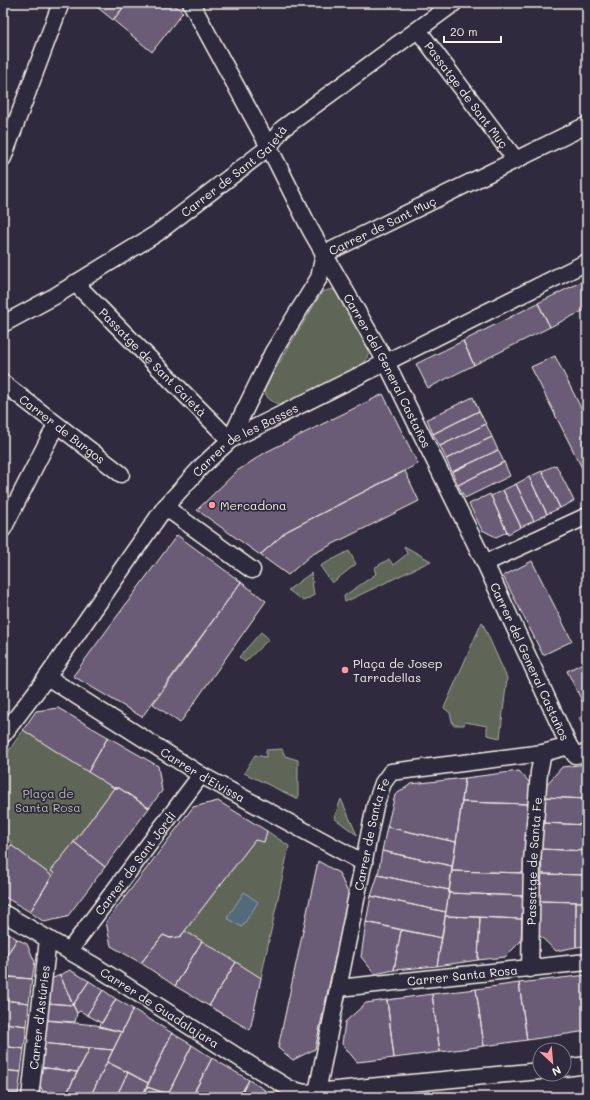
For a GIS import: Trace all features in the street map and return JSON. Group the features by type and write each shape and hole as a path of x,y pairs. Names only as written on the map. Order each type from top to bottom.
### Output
{"street":[{"path":"3,158 61,3"},
{"name":"Carrer del General Castaños","path":"191,3 269,147 324,254 386,362 485,563 569,746"},
{"name":"Carrer de Sant Gaietà","path":"3,324 76,283 156,234 269,147 282,129 454,3"},
{"name":"Passatge de Sant Muç","path":"418,30 516,160"},
{"name":"Carrer de Sant Muç","path":"230,440 273,352 319,278 324,254 587,125"},
{"name":"Carrer de les Basses","path":"3,735 47,677 165,507 202,466 230,440 587,262"},
{"name":"Passatge de Sant Gaietà","path":"76,283 230,440"},
{"name":"Carrer de Burgos","path":"3,383 121,474"},
{"path":"3,529 56,425"},
{"path":"165,507 252,570"},
{"path":"485,563 587,516"},
{"name":"Carrer d'Eivissa","path":"47,677 201,775 364,863"},
{"path":"569,746 575,754 587,753"},
{"name":"Carrer de Santa Fe","path":"317,1094 375,806 383,783 392,772 543,753 569,746"},
{"name":"Passatge de Santa Fe","path":"530,969 532,862 539,772 543,753"},
{"name":"Carrer de Sant Jordi","path":"69,951 201,775"},
{"name":"Carrer de Guadalajara","path":"3,913 95,966 290,1089 304,1093 317,1094 532,1072"},
{"name":"Carrer d'Astúries","path":"30,1097 48,939"},
{"name":"Carrer Santa Rosa","path":"338,988 587,962"},
{"path":"572,1067 587,1065"}],"green space":[{"path":"332,289 338,293 368,346 369,353 362,369 284,405 273,402 266,395 264,388 322,292"},
{"path":"404,546 431,561 345,602 344,596 376,574 374,568 389,559 393,565 407,554"},
{"path":"349,551 356,564 332,583 320,566"},
{"path":"311,573 314,595 304,601 288,590"},
{"path":"482,622 507,678 500,738 487,735 487,726 465,722 464,725 453,725 450,713 444,708"},
{"path":"261,632 269,639 245,662 239,657"},
{"path":"587,714 587,732 579,718"},
{"name":"Plaça de Santa Rosa","path":"23,730 114,788 52,871 54,873 52,876 11,845 12,842 3,836 3,759"},
{"path":"282,749 285,756 298,760 298,799 244,773 255,755 266,757 266,750"},
{"path":"341,799 357,835 334,818"},
{"path":"267,831 289,846 261,978 185,931 255,840 264,842"}],"water":[{"path":"244,892 258,902 242,927 227,918"}],"building":[{"path":"92,3 127,3 113,20"},
{"path":"127,3 172,3 183,12 152,52 113,20"},
{"path":"587,279 587,309 550,327 538,303"},
{"path":"538,303 550,327 474,365 463,341"},
{"path":"463,341 474,365 428,388 416,364"},
{"path":"555,356 587,420 587,478 531,367"},
{"path":"383,394 418,464 287,531 260,555 197,510 237,471 266,452"},
{"path":"473,397 479,411 433,434 427,419"},
{"path":"479,411 486,424 440,446 433,434"},
{"path":"486,424 492,437 446,459 440,446"},
{"path":"492,437 498,450 452,472 446,459"},
{"path":"498,450 504,462 458,485 452,472"},
{"path":"504,462 510,476 465,498 458,485"},
{"path":"556,465 574,501 560,508 542,471"},
{"path":"405,471 419,501 311,555 288,575 260,555 287,531"},
{"path":"542,471 560,508 547,514 529,477"},
{"path":"529,477 547,514 534,521 516,484"},
{"path":"516,484 534,521 521,527 503,490"},
{"path":"503,490 521,527 508,534 491,496"},
{"path":"490,494 507,532 496,537 482,530 469,504"},
{"path":"587,534 587,544 583,536"},
{"path":"177,535 241,582 142,717 73,676"},
{"path":"532,561 572,641 543,655 503,576"},
{"path":"241,582 266,601 180,723 153,704"},
{"path":"587,661 587,706 585,707 567,671"},
{"path":"58,708 108,737 88,772 23,730 36,711"},
{"path":"108,737 158,766 162,791 149,808 119,788 114,788 88,772"},
{"path":"587,764 587,799 545,797 546,785 562,767"},
{"path":"519,771 530,783 529,804 462,802 465,778"},
{"path":"465,778 456,842 387,827 395,795 411,784"},
{"path":"114,788 119,788 149,808 105,867 74,842"},
{"path":"545,797 587,799 587,825 544,823"},
{"path":"218,801 267,831 264,842 255,840 180,937 170,938 163,935 141,963 111,946 106,922 193,807"},
{"path":"462,802 529,804 524,873 452,871"},
{"path":"544,823 587,825 587,851 541,849"},
{"path":"387,827 456,842 452,866 382,851"},
{"path":"74,842 105,867 67,917 44,922 30,912 54,873 51,871"},
{"path":"11,845 52,876 30,912 3,896 3,856"},
{"path":"541,849 587,851 587,875 542,874"},
{"path":"382,851 452,866 449,890 378,875"},
{"path":"318,861 339,873 349,895 315,1049 293,1060 278,1048"},
{"path":"452,871 524,873 524,896 449,893"},
{"path":"542,874 587,875 587,902 539,901"},
{"path":"378,875 449,890 446,912 371,896"},
{"path":"449,893 524,896 522,919 445,916"},
{"path":"371,896 446,912 442,938 366,922"},
{"path":"539,901 576,902 576,947 556,951 539,935"},
{"path":"576,902 587,902 587,946 576,947"},
{"path":"445,916 480,917 478,960 437,966"},
{"path":"480,917 522,919 521,941 505,957 478,960"},
{"path":"366,922 401,930 394,970 375,974 361,957"},
{"path":"3,930 17,939 3,961"},
{"path":"401,930 442,938 437,966 394,970"},
{"path":"185,931 202,941 175,986 141,963 163,935 170,938 180,937"},
{"path":"17,939 27,944 35,962 32,979 3,976 3,961"},
{"path":"202,941 236,962 209,1006 175,986"},
{"path":"236,962 261,978 250,1030 209,1006"},
{"path":"70,970 89,981 73,1005 60,975"},
{"path":"60,975 73,1005 47,1003 49,980"},
{"path":"587,975 587,1031 527,1040 519,983"},
{"path":"5,977 32,979 29,1003 3,1000 3,983"},
{"path":"89,981 103,990 87,1015 80,1011 77,1013 73,1005"},
{"path":"519,983 527,1040 484,1046 476,989"},
{"path":"476,989 484,1046 440,1052 432,994"},
{"path":"103,990 116,999 102,1023 87,1015"},
{"path":"432,994 440,1052 394,1058 387,1000"},
{"path":"116,999 133,1009 122,1032 99,1027"},
{"path":"3,1000 29,1003 27,1026 3,1023"},
{"path":"387,1000 394,1058 357,1062 342,1044 345,1022 366,1003"},
{"path":"47,1003 73,1005 77,1013 75,1022 45,1020"},
{"path":"133,1009 172,1033 148,1083 107,1062"},
{"path":"45,1020 96,1025 122,1032 113,1050 41,1043"},
{"path":"3,1023 27,1026 24,1049 3,1046"},
{"path":"172,1033 192,1045 168,1094 147,1087"},
{"path":"41,1043 90,1048 77,1072 39,1067"},
{"path":"192,1045 212,1058 192,1097 174,1097 168,1094"},
{"path":"3,1046 24,1049 21,1072 3,1070"},
{"path":"90,1048 113,1050 90,1097 65,1097"},
{"path":"212,1058 249,1080 239,1097 207,1097 195,1090"},
{"path":"107,1062 128,1072 116,1097 90,1097"},
{"path":"39,1067 77,1072 65,1097 46,1097 37,1080"},
{"path":"3,1070 21,1072 18,1094 3,1093"},
{"path":"128,1072 148,1083 142,1097 116,1097"},
{"path":"249,1080 276,1097 239,1097"},
{"path":"147,1087 168,1094 167,1097 142,1097"},
{"path":"587,1090 587,1097 554,1097 553,1095"},
{"path":"3,1093 18,1094 18,1097 3,1097"},
{"path":"553,1095 554,1097 536,1097 547,1096"}],"place":[{"name":"Mercadona","path":"212,505"},
{"name":"Plaça de Josep Tarradellas","path":"345,670"}]}
